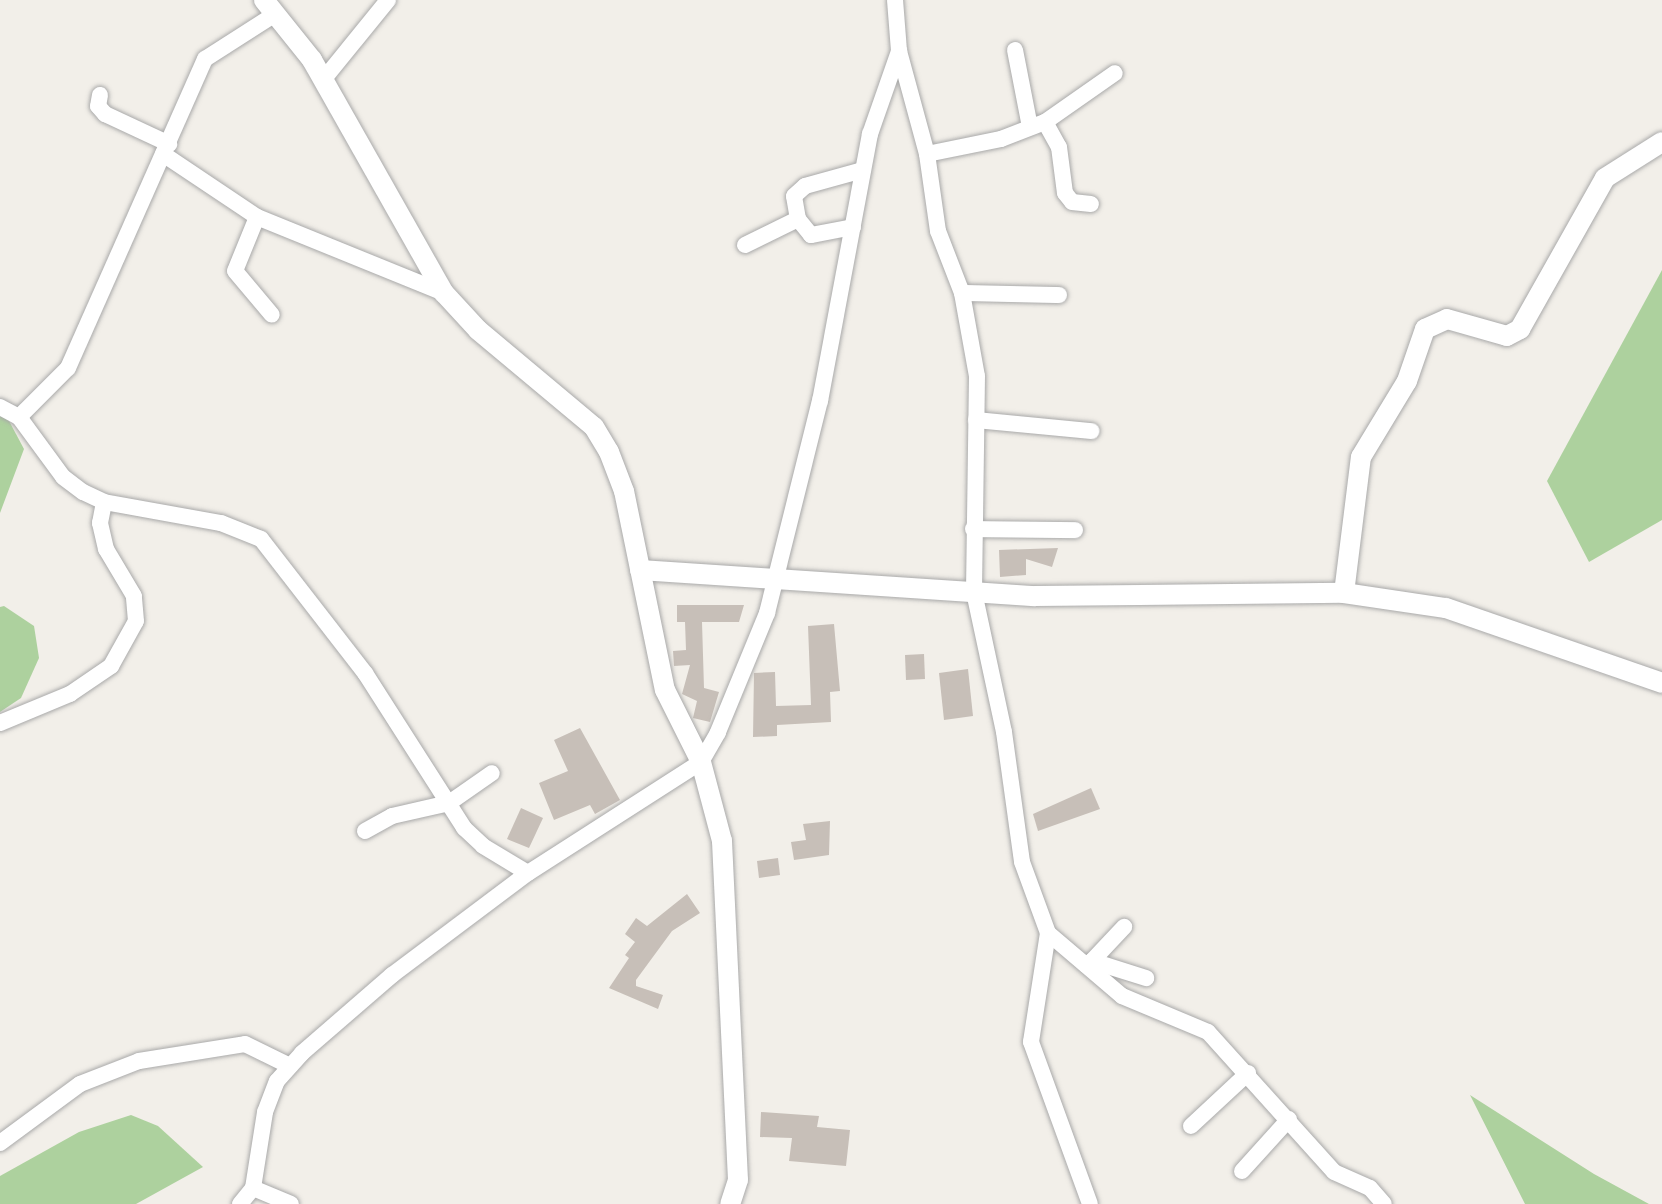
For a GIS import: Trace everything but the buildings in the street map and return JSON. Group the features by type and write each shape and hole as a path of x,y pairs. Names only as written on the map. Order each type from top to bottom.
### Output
{"street":[{"path":"323,80 388,0"},
{"path":"895,0 899,51 927,154 938,231 962,293 977,376 974,592 1004,732 1022,862 1048,933 1031,1042 1090,1204"},
{"path":"19,417 68,368 141,195 166,149 205,59 270,7 323,80 444,293 478,330 594,427 624,491 665,690 701,762 722,841 738,1180 730,1204"},
{"path":"1015,50 1038,124 1059,147 1065,193 1072,202 1091,204"},
{"path":"240,1204 253,1188 265,1112 277,1081 290,1066 392,975 528,873 701,762 741,679 776,578 820,401 870,134 899,51"},
{"path":"927,154 1001,139 1038,124 1115,73"},
{"path":"100,95 98,106 105,114 166,149 257,217 444,293"},
{"path":"1344,593 1361,457 1407,381 1425,329 1447,319 1507,336 1520,329 1605,178 1662,142"},
{"path":"853,227 811,235 798,219 794,196 805,186 863,170"},
{"path":"257,217 235,271 272,315"},
{"path":"745,245 798,219"},
{"path":"962,293 1059,295"},
{"path":"0,407 19,417 63,477 104,502 221,523 261,539 365,673 449,803 483,846 528,873"},
{"path":"976,420 1091,431"},
{"path":"0,723 70,694 111,666 136,621 134,596 106,549 100,523 104,502"},
{"path":"973,529 1075,530"},
{"path":"640,570 974,592 1344,593 1446,608 1662,683"},
{"path":"365,831 392,816 449,803 492,773"},
{"path":"1089,963 1124,927"},
{"path":"1048,933 1089,963 1122,996 1208,1032 1334,1172 1370,1188 1384,1204"},
{"path":"1089,963 1146,978"},
{"path":"0,1143 80,1084 139,1061 245,1044 290,1066"},
{"path":"1191,1126 1248,1073"},
{"path":"1242,1171 1289,1119"},
{"path":"253,1188 291,1204"}],"green space":[{"path":"1662,270 1662,520 1589,562 1547,481"},
{"path":"0,416 8,419 24,449 0,513"},
{"path":"4,606 34,626 39,658 21,698 0,712 0,607"},
{"path":"1470,1095 1594,1174 1649,1204 1525,1204"},
{"path":"131,1115 158,1126 203,1167 136,1204 0,1204 0,1176 79,1132"}]}
